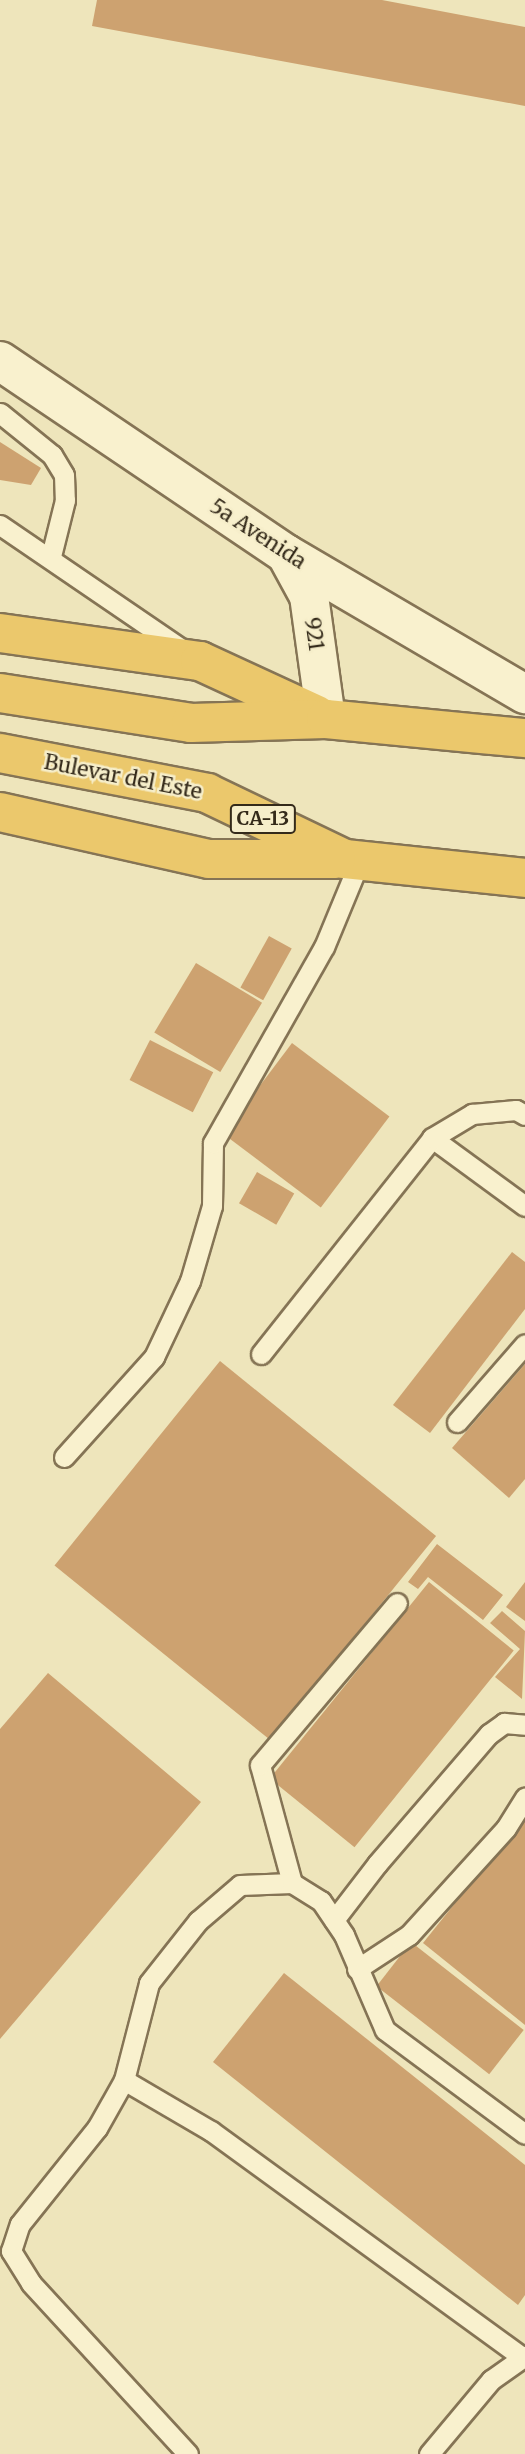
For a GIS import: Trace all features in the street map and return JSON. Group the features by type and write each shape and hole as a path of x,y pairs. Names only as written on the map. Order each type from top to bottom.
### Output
{"highway":[{"path":"0,633 200,661 326,719"},
{"path":"0,693 191,723 326,719 525,738"},
{"name":"Bulevar del Este","path":"0,753 207,793 353,860 525,878"},
{"path":"0,812 209,859 353,860"}],"street":[{"name":"5a Avenida","path":"0,361 286,554 525,694"},
{"name":"921","path":"286,554 309,596 326,719"}],"lane":[{"path":"0,413 52,455 64,475 65,500 51,556"},
{"path":"0,525 51,556 200,661"},
{"path":"64,1457 154,1357 190,1281 212,1206 213,1143 324,947 353,860"},
{"path":"261,1354 432,1138 472,1114 516,1111 525,1115"},
{"path":"432,1138 525,1206"},
{"path":"457,1422 525,1344"},
{"path":"292,1883 260,1765 397,1603"},
{"path":"334,1920 377,1864 489,1734 504,1723 525,1725"},
{"path":"357,1969 409,1935 506,1828 525,1798"},
{"path":"188,2454 31,2283 11,2251 20,2224 97,2128 124,2080 149,1983 198,1921 240,1885 292,1883 321,1901 334,1920 385,2030 525,2134"},
{"path":"124,2080 211,2131 524,2357 491,2380 429,2454"}],"building":[{"path":"97,0 382,0 525,27 525,106 92,26"},
{"path":"0,442 41,468 31,485 0,480"},
{"path":"269,936 292,949 263,1000 240,988"},
{"path":"196,963 262,1003 220,1072 154,1032"},
{"path":"150,1040 213,1072 193,1112 130,1080"},
{"path":"292,1043 389,1116 321,1207 223,1134"},
{"path":"257,1172 294,1194 276,1225 239,1203"},
{"path":"512,1252 525,1262 525,1309 430,1433 393,1405"},
{"path":"220,1361 436,1536 271,1740 54,1565"},
{"path":"525,1364 525,1479 509,1498 452,1448"},
{"path":"437,1544 503,1595 483,1620 428,1577 418,1589 408,1582"},
{"path":"429,1582 514,1651 354,1847 270,1779"},
{"path":"525,1582 525,1621 506,1607"},
{"path":"502,1611 525,1631 522,1699 495,1677 520,1649 490,1623"},
{"path":"48,1673 201,1802 0,2039 0,1729"},
{"path":"525,1816 525,2025 423,1943"},
{"path":"411,1942 524,2030 489,2074 377,1986"},
{"path":"284,1973 525,2165 525,2295 518,2305 213,2062"}]}
